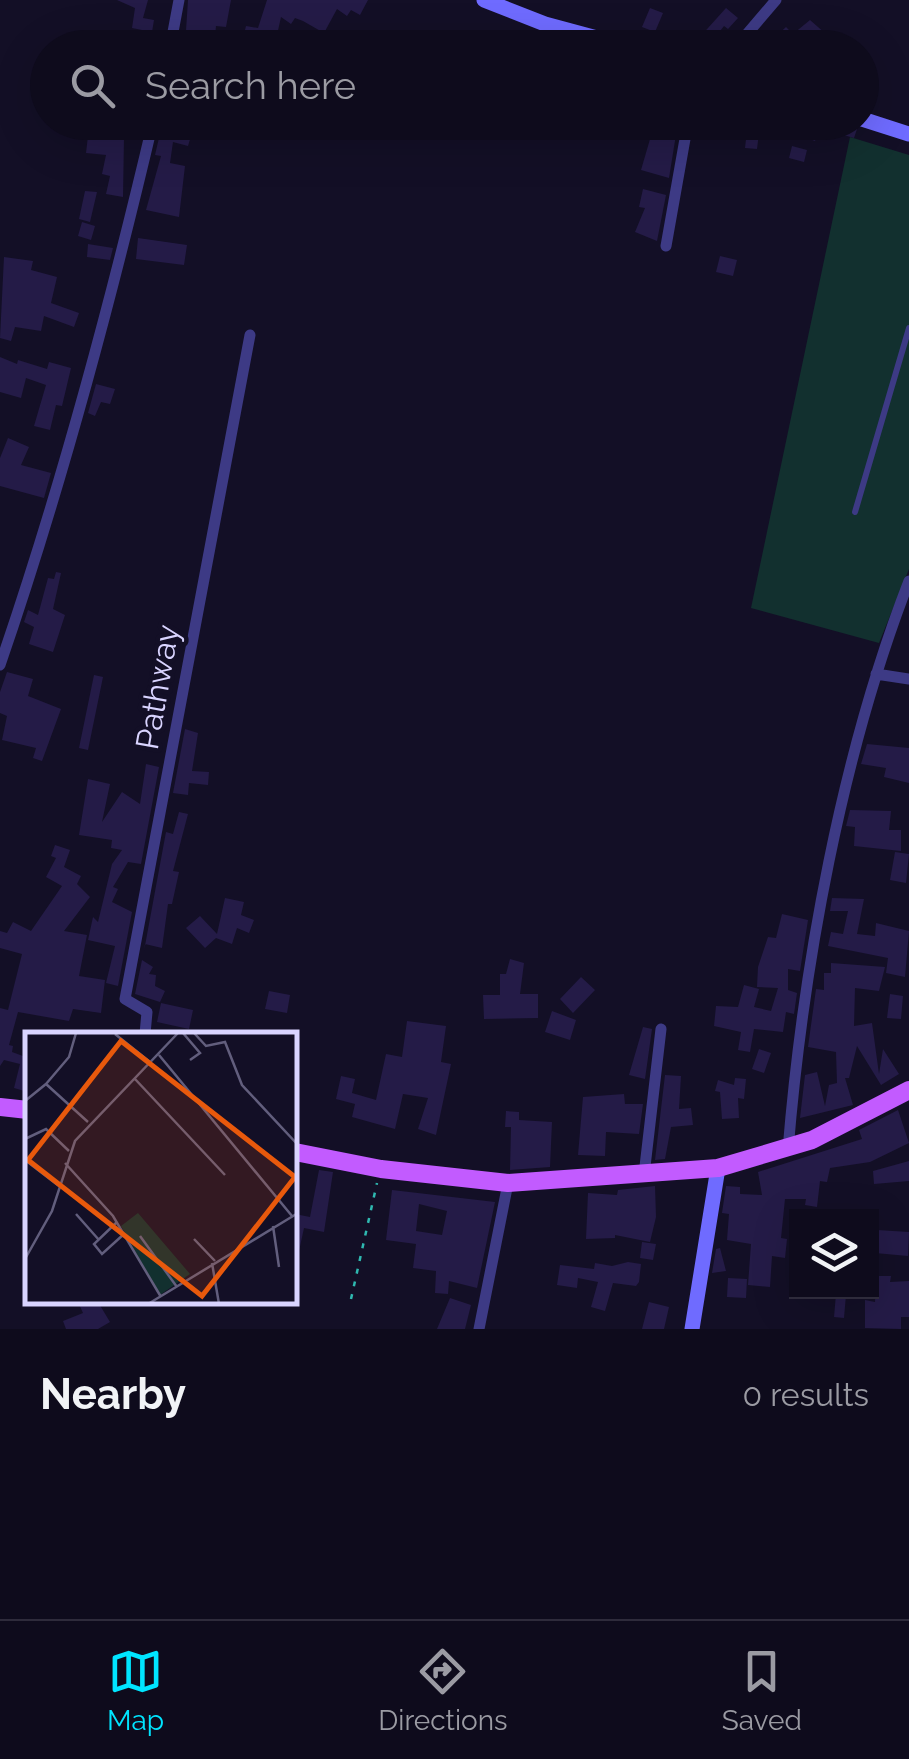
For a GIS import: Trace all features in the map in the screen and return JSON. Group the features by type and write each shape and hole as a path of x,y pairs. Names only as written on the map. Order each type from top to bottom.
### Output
{"main road":[{"path":"298,1153 380,1169 508,1183 644,1176 718,1168 788,1150 909,1090"},
{"path":"0,1107 25,1110"}],"street":[{"path":"173,30 179,0"},
{"path":"484,0 567,30"},
{"path":"750,30 776,0"},
{"path":"879,124 909,134"},
{"path":"0,665 35,566 119,266 149,140"},
{"path":"666,246 685,140"},
{"name":"Pathway","path":"145,1032 147,1012 125,999 250,335"},
{"path":"788,1150 795,1061 853,756 876,674 909,581"},
{"path":"876,674 909,678"},
{"path":"644,1176 661,1029"},
{"path":"692,1329 718,1168"},
{"path":"479,1329 508,1183"}],"lane":[{"path":"855,512 909,328"}],"path":[{"path":"351,1299 380,1169"}],"green space":[{"path":"849,140 860,140 909,155 909,569 879,643 751,608"}],"building":[{"path":"117,0 148,0 143,18 154,20 152,30 132,28 135,8"},
{"path":"188,0 231,0 226,27 186,30"},
{"path":"267,0 368,0 360,15 351,10 347,16 337,9 326,30 295,18 291,24 281,17 278,30 245,30 246,26 258,28"},
{"path":"650,8 663,13 656,30 642,27"},
{"path":"726,8 738,18 728,29 724,26 721,30 706,30"},
{"path":"810,20 821,30 798,30"},
{"path":"88,140 124,140 123,197 106,194 110,176 102,174 106,155 86,153"},
{"path":"158,140 190,140 188,146 173,142 170,163 185,166 179,217 146,210 161,156 155,155"},
{"path":"650,140 675,140 669,178 641,170"},
{"path":"746,140 758,140 757,149 745,148"},
{"path":"792,146 807,150 804,162 789,158"},
{"path":"643,189 666,195 657,241 635,232 645,208 639,207"},
{"path":"85,191 97,192 90,222 79,219"},
{"path":"82,222 95,226 91,240 78,236"},
{"path":"138,238 187,245 184,265 136,259"},
{"path":"88,244 113,248 110,260 87,257"},
{"path":"720,256 737,260 733,276 716,272"},
{"path":"4,257 33,261 31,270 57,277 51,303 79,313 74,327 44,316 41,331 15,327 11,341 0,338"},
{"path":"0,357 47,369 49,362 71,368 62,406 56,405 50,430 34,426 46,385 26,378 21,398 0,392"},
{"path":"96,384 115,389 110,404 101,402 95,416 88,413"},
{"path":"8,438 29,447 21,465 51,473 44,498 0,486 0,458"},
{"path":"56,572 61,573 53,609 65,615 53,652 29,644 34,627 24,622 28,610 38,615 48,578 54,579"},
{"path":"7,672 33,679 28,696 61,709 42,761 33,758 36,748 2,740 7,716 0,713 0,692"},
{"path":"94,675 103,677 88,750 79,748"},
{"path":"185,729 198,733 192,771 209,772 208,785 189,783 188,795 173,793"},
{"path":"867,744 909,748 909,783 884,777 886,768 861,764"},
{"path":"146,764 159,767 141,864 128,862 113,887 118,889 112,902 132,912 118,986 106,983 115,946 88,940 93,917 98,922 112,864 122,850 111,848 112,840 79,835 88,779 110,784 102,822 122,792 140,804"},
{"path":"850,810 891,811 889,830 901,830 901,851 854,846 855,827 846,826"},
{"path":"179,812 188,814 173,871 179,872 172,904 168,904 162,948 145,944 166,832 173,834"},
{"path":"55,845 70,850 64,867 81,876 77,884 90,897 64,931 87,935 79,976 105,980 101,1013 73,1009 69,1021 18,1012 9,1045 13,1046 12,1052 23,1056 25,1053 25,1091 14,1088 20,1064 4,1060 0,1066 0,1008 8,1010 22,954 0,948 0,931 7,933 13,922 31,931 62,886 46,877 56,858 51,856"},
{"path":"895,852 909,854 906,883 890,880"},
{"path":"225,898 244,902 241,915 254,920 249,933 237,928 232,944 216,938 205,948 186,928 200,916 217,934"},
{"path":"832,898 864,899 857,934 875,936 876,923 909,931 905,977 886,973 888,958 828,946 831,932 843,934 848,911 830,911"},
{"path":"782,914 808,920 800,971 788,969 788,990 797,993 794,1014 786,1012 783,1032 754,1029 750,1052 738,1050 741,1032 714,1026 716,1006 738,1007 744,985 759,989 754,1007 771,1011 778,988 757,987 758,967 768,937 776,938"},
{"path":"510,959 524,963 520,994 538,994 538,1018 484,1019 483,995 500,995 500,974 506,974"},
{"path":"142,960 153,967 149,974 156,975 155,986 165,991 160,1002 135,994"},
{"path":"831,963 885,967 879,991 855,988 854,1026 872,1023 879,1074 883,1049 899,1074 881,1085 857,1046 849,1078 845,1078 853,1105 800,1118 805,1075 817,1072 825,1106 829,1085 837,1083 836,1052 808,1047 816,989 824,990 824,973 831,973"},
{"path":"581,977 595,990 573,1013 560,999"},
{"path":"269,991 290,995 287,1013 265,1009"},
{"path":"890,994 903,996 901,1019 887,1018"},
{"path":"161,1003 193,1010 189,1029 157,1022"},
{"path":"552,1011 576,1020 570,1040 545,1032"},
{"path":"407,1021 446,1026 441,1062 451,1064 436,1135 418,1129 428,1098 403,1094 395,1129 352,1117 355,1104 336,1099 341,1076 355,1079 352,1093 376,1100 386,1054 402,1057"},
{"path":"643,1027 652,1029 645,1079 629,1075"},
{"path":"759,1049 771,1053 764,1073 752,1069"},
{"path":"665,1075 681,1076 679,1109 691,1108 693,1125 671,1127 665,1159 655,1160"},
{"path":"735,1078 746,1079 744,1099 738,1098 739,1118 722,1119 720,1092 715,1091 718,1080 734,1085"},
{"path":"624,1094 625,1104 643,1104 639,1134 606,1132 605,1156 578,1155 583,1097"},
{"path":"898,1110 909,1143 870,1162 830,1168 827,1182 820,1181 817,1207 805,1205 806,1199 785,1199 781,1238 787,1239 785,1258 772,1256 770,1287 748,1285 751,1244 727,1240 729,1214 722,1213 726,1186 740,1187 740,1194 762,1195 758,1172 862,1139 859,1130"},
{"path":"506,1111 519,1112 519,1120 552,1122 550,1167 510,1170 511,1127 505,1127"},
{"path":"909,1161 909,1181 874,1184 873,1171"},
{"path":"319,1170 333,1172 324,1232 304,1228 298,1251 298,1215 310,1217"},
{"path":"655,1186 656,1217 650,1242 615,1235 586,1239 588,1193 617,1195 618,1190"},
{"path":"392,1190 495,1202 477,1288 449,1281 448,1294 435,1293 436,1271 413,1268 416,1244 386,1240","holes":["419,1204 447,1211 442,1235 416,1231"]},
{"path":"879,1230 909,1232 908,1256 879,1253"},
{"path":"642,1242 656,1244 653,1260 640,1258"},
{"path":"720,1248 726,1271 712,1273 716,1249"},
{"path":"595,1263 612,1266 641,1264 639,1282 636,1286 613,1283 605,1311 591,1307 598,1282 578,1278 577,1288 557,1285 560,1265 594,1269"},
{"path":"879,1276 891,1276 890,1282 909,1281 909,1317 901,1317 901,1329 865,1328 865,1300 879,1299"},
{"path":"728,1278 747,1279 746,1298 727,1297"},
{"path":"450,1298 471,1305 465,1329 437,1329"},
{"path":"836,1299 846,1299 844,1318 834,1317"},
{"path":"649,1302 669,1307 664,1329 642,1329"},
{"path":"79,1304 99,1304 110,1322 98,1329 66,1329 63,1321 83,1313"}]}
